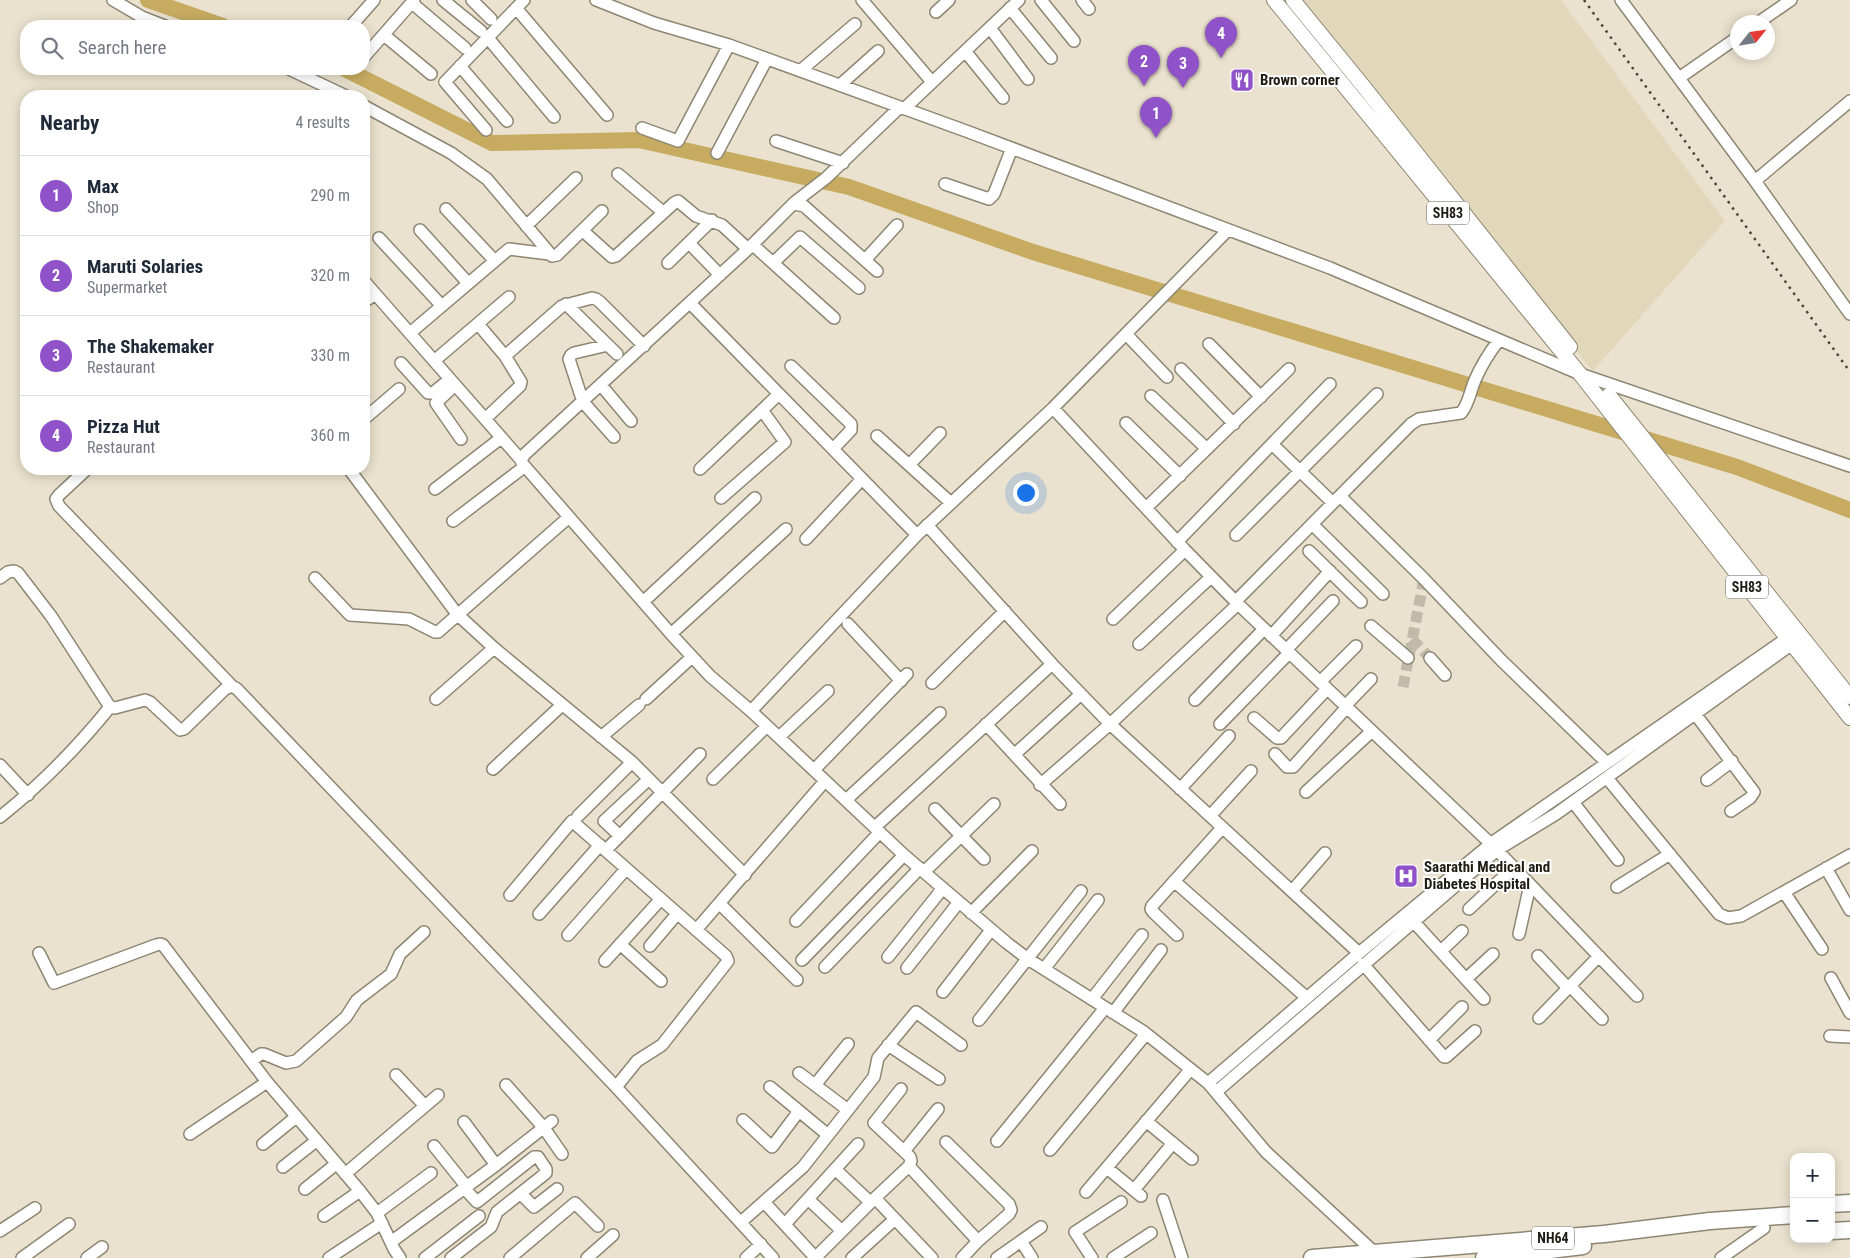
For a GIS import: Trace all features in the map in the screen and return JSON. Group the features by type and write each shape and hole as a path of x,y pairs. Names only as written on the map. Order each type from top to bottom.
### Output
{"highway":[{"path":"1835,1204 1850,1203"},
{"name":"NH64","path":"1312,1258 1604,1234 1710,1221 1790,1217"},
{"name":"NH64","path":"1484,1258 1713,1231 1764,1228 1790,1218"},
{"path":"1835,1231 1850,1230"}],"main road":[{"name":"SH83","path":"1274,0 1580,374 1627,426 1795,637 1850,697"},
{"name":"SH83","path":"1293,0 1596,379 1627,426"},
{"name":"SH83","path":"1795,637 1850,718"},
{"path":"1835,1212 1850,1210"},
{"path":"1835,1223 1850,1222"}],"street":[{"path":"113,0 150,20"},
{"path":"356,20 374,0"},
{"path":"443,0 484,34 554,117"},
{"path":"472,0 492,19"},
{"path":"596,0 654,23 729,45 840,85 1330,268 1580,374 1850,466"},
{"path":"862,0 932,82"},
{"path":"936,12 949,0"},
{"path":"1041,0 1074,41"},
{"path":"1082,0 1089,9"},
{"path":"1621,0 1755,181 1850,314"},
{"path":"370,50 413,1 465,48"},
{"path":"1768,15 1784,2"},
{"path":"486,130 445,82 460,66 484,34 520,4 608,115"},
{"path":"453,521 523,463 524,454 644,346 794,203 826,178 1015,4 1051,58"},
{"path":"800,71 855,24"},
{"path":"990,28 1028,79"},
{"path":"384,35 431,74"},
{"path":"1679,78 1730,43"},
{"path":"642,128 678,141 729,45"},
{"path":"840,85 878,51"},
{"path":"965,51 1003,98"},
{"path":"717,153 766,59"},
{"path":"460,66 507,121"},
{"path":"302,75 334,90"},
{"path":"1755,181 1850,101"},
{"path":"370,109 450,153 487,179 549,254"},
{"path":"776,141 842,163"},
{"path":"944,184 989,199 994,194 1012,148"},
{"path":"618,174 663,212"},
{"path":"526,226 576,178"},
{"path":"583,231 612,257 616,256 663,212 678,201 696,216 722,225 773,263 834,318"},
{"path":"794,203 804,206 877,271"},
{"path":"446,209 495,261"},
{"path":"410,333 509,249 557,256 602,211"},
{"path":"668,263 712,220"},
{"path":"865,260 897,224"},
{"path":"420,230 468,283"},
{"path":"752,711 917,535 1053,408 1228,230"},
{"path":"773,263 800,237 860,288"},
{"path":"380,238 442,306"},
{"path":"689,243 720,275"},
{"path":"370,288 671,634 710,676 752,711 904,854 991,930 1028,959 1146,1034 1212,1088 1266,1152 1375,1253"},
{"path":"370,298 375,294"},
{"path":"434,361 509,297"},
{"path":"505,356 566,304 596,299 644,346"},
{"path":"690,303 917,535"},
{"path":"566,304 617,354"},
{"path":"478,324 505,356 521,382 520,386 485,419"},
{"path":"1126,334 1167,377"},
{"path":"1040,785 1110,724 1236,603 1411,424 1419,419 1461,414 1465,409 1474,382 1484,361 1500,340"},
{"path":"1209,344 1261,397"},
{"path":"608,345 574,353 569,359 583,402 614,437"},
{"path":"401,363 428,393 433,393 452,382"},
{"path":"791,366 851,424 851,430 833,449"},
{"path":"1181,369 1234,424"},
{"path":"1146,508 1289,369"},
{"path":"452,382 436,403 461,439"},
{"path":"1114,618 1272,444 1330,384"},
{"path":"601,385 631,421"},
{"path":"370,414 399,389"},
{"path":"700,469 779,394"},
{"path":"1236,535 1377,394"},
{"path":"1151,396 1207,450"},
{"path":"1053,408 1236,603 1494,847 1637,996"},
{"path":"721,498 785,442 762,410"},
{"path":"1126,423 1180,476"},
{"path":"909,465 940,433"},
{"path":"878,436 950,503"},
{"path":"435,489 502,438"},
{"path":"1272,444 1300,471 1336,500 1424,579 1501,660 1607,763"},
{"path":"81,475 56,499 59,506 237,689 616,1087 773,1258"},
{"path":"353,475 457,614 494,648 632,762 745,875"},
{"path":"806,539 862,479"},
{"path":"643,602 755,498"},
{"path":"315,578 345,612 355,616 409,619 434,632 438,632 569,517"},
{"path":"1312,524 1383,594"},
{"path":"927,525 1052,664 1110,724 1292,891 1361,959 1441,1055 1446,1057 1475,1031"},
{"path":"671,634 786,529"},
{"path":"1309,551 1361,602"},
{"path":"0,578 14,570 18,573 51,616 110,707 115,708 146,700 180,730 184,729 216,696 232,686"},
{"path":"1195,700 1330,572"},
{"path":"1139,644 1211,577"},
{"path":"1220,724 1333,601"},
{"path":"932,683 1005,611"},
{"path":"814,770 904,677 848,624"},
{"path":"1371,626 1408,658"},
{"path":"1212,1088 1307,998 1413,921 1494,847 1573,802 1696,715 1795,637"},
{"path":"1212,1088 1494,847 1607,763 1795,637"},
{"path":"1254,718 1277,738 1281,738 1356,646"},
{"path":"436,699 494,648"},
{"path":"601,737 692,657"},
{"path":"1430,658 1445,675"},
{"path":"796,922 878,830 986,724 1052,664"},
{"path":"1275,754 1287,768 1293,767 1371,679"},
{"path":"779,737 828,691"},
{"path":"1015,754 1081,694"},
{"path":"493,769 562,705"},
{"path":"0,816 28,795 76,748 110,707"},
{"path":"846,800 940,713"},
{"path":"1696,715 1754,792 1750,798 1731,810"},
{"path":"986,724 1015,754 1040,785 1060,804"},
{"path":"713,779 767,726"},
{"path":"1306,792 1372,731"},
{"path":"1180,789 1229,736"},
{"path":"539,914 603,848 620,836 700,754"},
{"path":"1707,780 1732,761"},
{"path":"578,816 632,762"},
{"path":"0,764 28,795"},
{"path":"1210,816 1252,771"},
{"path":"620,836 604,821 649,778"},
{"path":"1607,778 1720,914 1728,918 1741,916 1850,855"},
{"path":"696,930 825,780"},
{"path":"1573,802 1618,860"},
{"path":"826,967 922,870 994,804"},
{"path":"935,809 984,859"},
{"path":"510,895 572,821 726,956 728,961 662,1045 637,1061 616,1087"},
{"path":"1178,934 1151,909 1222,828"},
{"path":"971,913 1032,851"},
{"path":"1292,891 1325,853"},
{"path":"802,960 904,854"},
{"path":"1617,887 1670,854"},
{"path":"1469,909 1513,868"},
{"path":"1826,868 1850,910"},
{"path":"568,935 626,869"},
{"path":"1174,881 1307,998"},
{"path":"1519,934 1530,885"},
{"path":"888,957 943,888"},
{"path":"980,1020 1081,891"},
{"path":"1784,892 1822,949"},
{"path":"605,961 660,900"},
{"path":"1044,968 1098,900"},
{"path":"907,968 959,902"},
{"path":"720,904 797,980"},
{"path":"650,946 677,914"},
{"path":"1413,921 1484,999"},
{"path":"943,992 991,930"},
{"path":"1441,951 1462,930"},
{"path":"250,1060 260,1054 264,1054 286,1063 296,1061 350,1014 357,1000 391,974 400,954 424,932"},
{"path":"1092,1000 1142,935"},
{"path":"620,944 661,981"},
{"path":"39,953 54,983 156,945 164,945 267,1082 316,1142 360,1191 380,1218 395,1256"},
{"path":"997,1141 1161,950"},
{"path":"1466,978 1493,954"},
{"path":"1538,956 1602,1018"},
{"path":"1539,1018 1599,956"},
{"path":"1831,978 1850,1013"},
{"path":"1429,1040 1462,1008"},
{"path":"741,1222 799,1171 874,1077 876,1061 916,1012 962,1045"},
{"path":"1050,1150 1146,1034"},
{"path":"1830,1036 1850,1037"},
{"path":"815,1085 848,1044"},
{"path":"888,1045 939,1079"},
{"path":"1086,1192 1190,1070"},
{"path":"800,1073 848,1110"},
{"path":"396,1075 425,1106"},
{"path":"190,1134 267,1082"},
{"path":"506,1085 548,1124 562,1154"},
{"path":"770,1087 828,1135"},
{"path":"764,1202 816,1256 909,1166 911,1162 910,1157 874,1123 901,1089"},
{"path":"345,1174 438,1095"},
{"path":"904,1150 938,1109"},
{"path":"742,1120 772,1147 799,1111"},
{"path":"263,1144 296,1117"},
{"path":"1146,1121 1192,1159"},
{"path":"464,1122 496,1165"},
{"path":"391,1242 496,1165 548,1124"},
{"path":"283,1167 316,1142"},
{"path":"946,1142 1009,1204 1011,1210 962,1258"},
{"path":"1106,1168 1137,1193 1173,1143"},
{"path":"785,1224 858,1144"},
{"path":"434,1146 475,1202 480,1202 536,1156 547,1172 496,1212 491,1227 451,1258"},
{"path":"305,1190 336,1164"},
{"path":"909,1166 978,1241"},
{"path":"835,1169 895,1219 926,1256"},
{"path":"329,1258 380,1218 431,1173"},
{"path":"521,1194 534,1207 557,1189"},
{"path":"324,1216 360,1191"},
{"path":"808,1199 842,1231"},
{"path":"1163,1200 1182,1258"},
{"path":"1092,1258 1075,1232 1121,1202"},
{"path":"510,1258 575,1203 598,1226"},
{"path":"0,1231 35,1208"},
{"path":"424,1258 479,1216"},
{"path":"852,1258 895,1219"},
{"path":"27,1257 69,1224"},
{"path":"997,1258 1041,1227"},
{"path":"1721,1258 1764,1228"},
{"path":"1113,1258 1151,1233"},
{"path":"587,1258 613,1235"},
{"path":"1021,1241 1032,1258"},
{"path":"746,1258 761,1244"},
{"path":"87,1258 102,1247"}],"shaded area":[{"path":"1291,0 1561,0 1725,221 1593,371"}],"waterway":[{"path":"148,0 206,20"},
{"path":"357,75 492,143 639,140 849,187 1033,252 1737,467 1850,510"}],"tunnel":[{"path":"1403,687 1424,579"},
{"path":"1412,639 1430,658"}],"railway":[{"path":"1584,0 1850,372"}],"place":[{"name":"Pizza Hut","path":"1221,58"},
{"name":"Brown corner","path":"1242,80"},
{"name":"Maruti Solaries","path":"1144,86"},
{"name":"The Shakemaker","path":"1183,88"},
{"name":"Max","path":"1156,138"},
{"name":"Saarathi Medical and Diabetes Hospital","path":"1406,876"}]}
